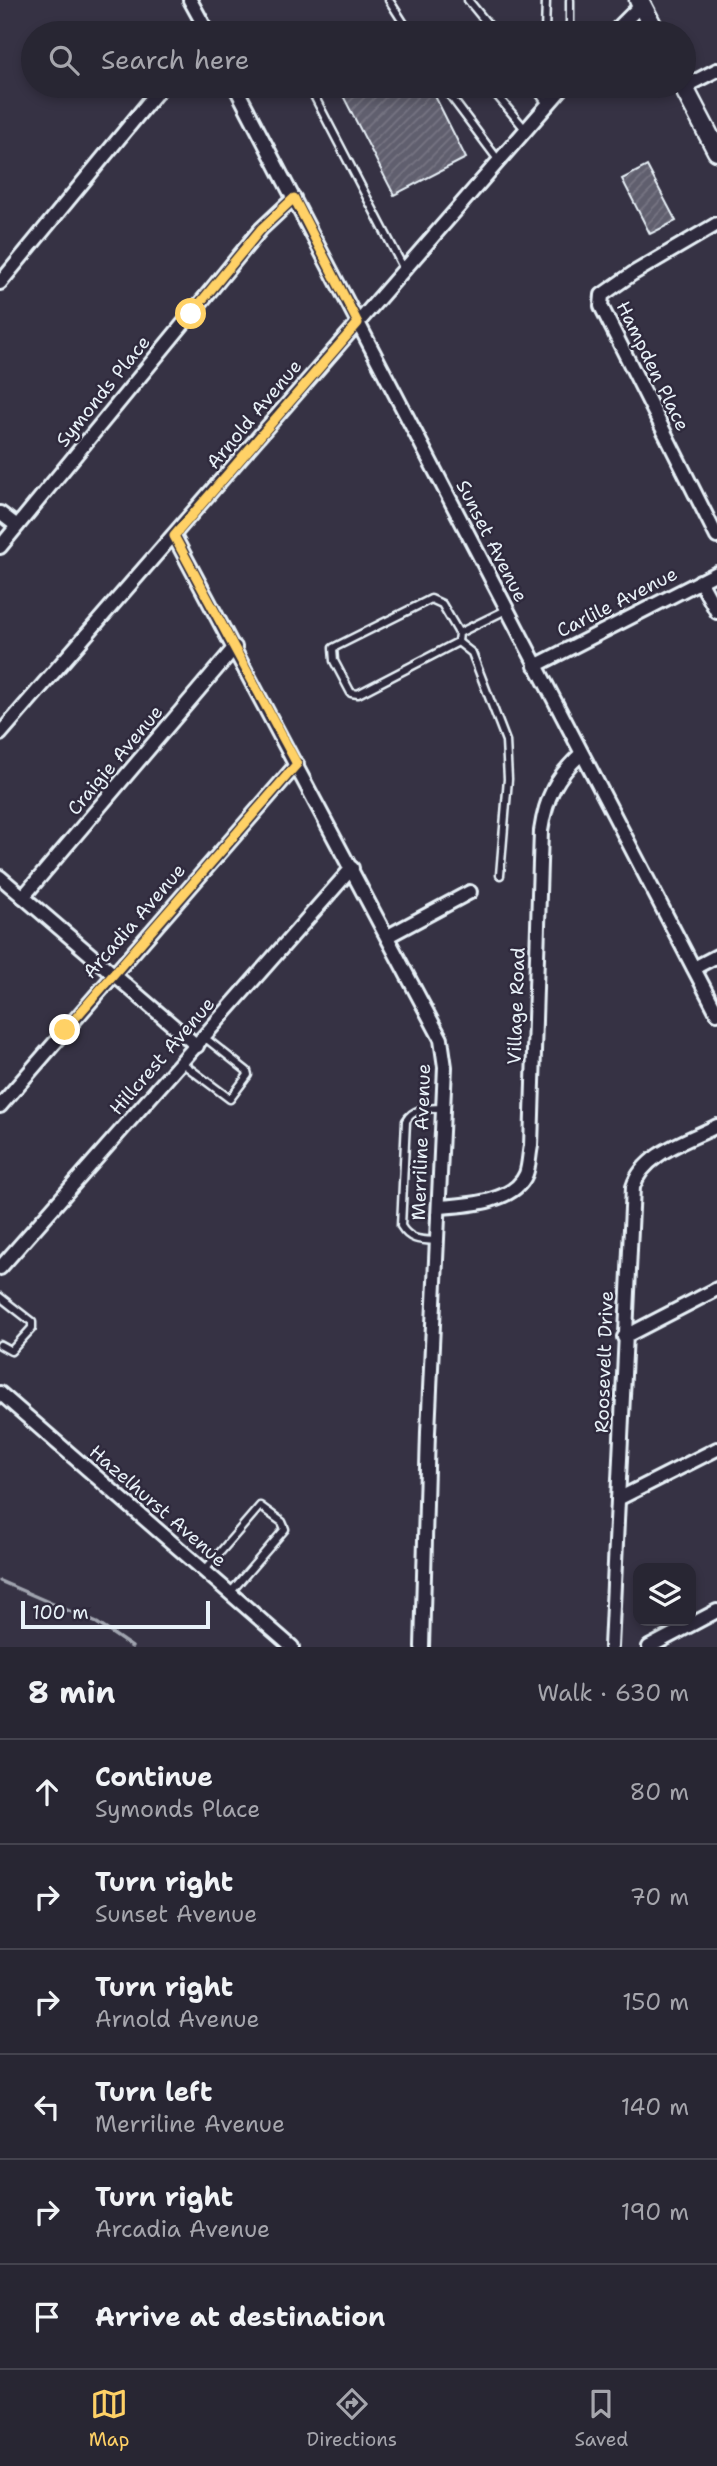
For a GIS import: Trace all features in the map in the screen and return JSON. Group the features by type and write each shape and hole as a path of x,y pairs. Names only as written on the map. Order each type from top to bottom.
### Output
{"main road":[{"path":"640,2 650,21"},
{"path":"689,98 717,151"}],"street":[{"path":"190,0 201,21"},
{"path":"623,21 640,2"},
{"path":"696,80 717,69"},
{"path":"0,283 152,98"},
{"name":"Sunset Avenue","path":"241,98 717,1013"},
{"name":"Arnold Avenue","path":"0,734 553,98"},
{"name":"Symonds Place","path":"0,547 261,229 294,198"},
{"name":"Hampden Place","path":"717,224 632,274 602,295 601,306 717,537"},
{"path":"0,513 17,526"},
{"name":"Merriline Avenue","path":"174,536 236,647 441,1039 445,1067 428,1432 422,1647"},
{"name":"Carlile Avenue","path":"535,666 717,573"},
{"path":"700,581 717,612"},
{"name":"Craigie Avenue","path":"23,897 236,647"},
{"name":"Village Road","path":"439,1207 499,1197 516,1188 527,1172 531,1146 541,831 550,792 564,771 581,754"},
{"name":"Arcadia Avenue","path":"0,1105 297,764"},
{"name":"Hillcrest Avenue","path":"0,1268 352,868"},
{"path":"0,877 113,974 201,1042"},
{"path":"388,936 470,892"},
{"path":"694,968 717,956"},
{"name":"Roosevelt Drive","path":"611,1647 630,1209 636,1175 646,1164 662,1154 717,1126"},
{"path":"624,1337 717,1289"},
{"name":"Hazelhurst Avenue","path":"0,1393 292,1647"},
{"path":"618,1499 717,1449"},
{"path":"649,1647 717,1611"}],"lane":[{"path":"389,0 402,21"},
{"path":"545,21 546,0"},
{"path":"570,0 570,21"},
{"path":"470,1 486,21"},
{"path":"315,98 404,269"},
{"path":"452,98 499,161"},
{"path":"499,98 526,131"},
{"path":"543,98 548,105"},
{"path":"431,599 442,604 459,633 458,642 358,694 351,693 334,661 333,648 431,599"},
{"path":"459,633 506,610"},
{"path":"458,642 472,653 506,741 508,779 499,875"},
{"path":"182,1063 230,1099 248,1075 247,1071 201,1042"},
{"path":"438,1241 415,1240 406,1234 401,1226 406,1121 411,1114 419,1110 443,1108"},
{"path":"0,1297 32,1322 32,1328 11,1352 0,1345"},
{"path":"204,1571 260,1506 282,1522 285,1529 230,1593"}],"building":[{"path":"344,98 436,98 466,158 394,195"},
{"path":"647,166 676,221 650,234 622,179"}],"waterway":[{"path":"0,1581 97,1623 132,1647"}],"route":[{"path":"65,1030 297,764 174,536 358,323 294,198 261,229 191,314"}]}
